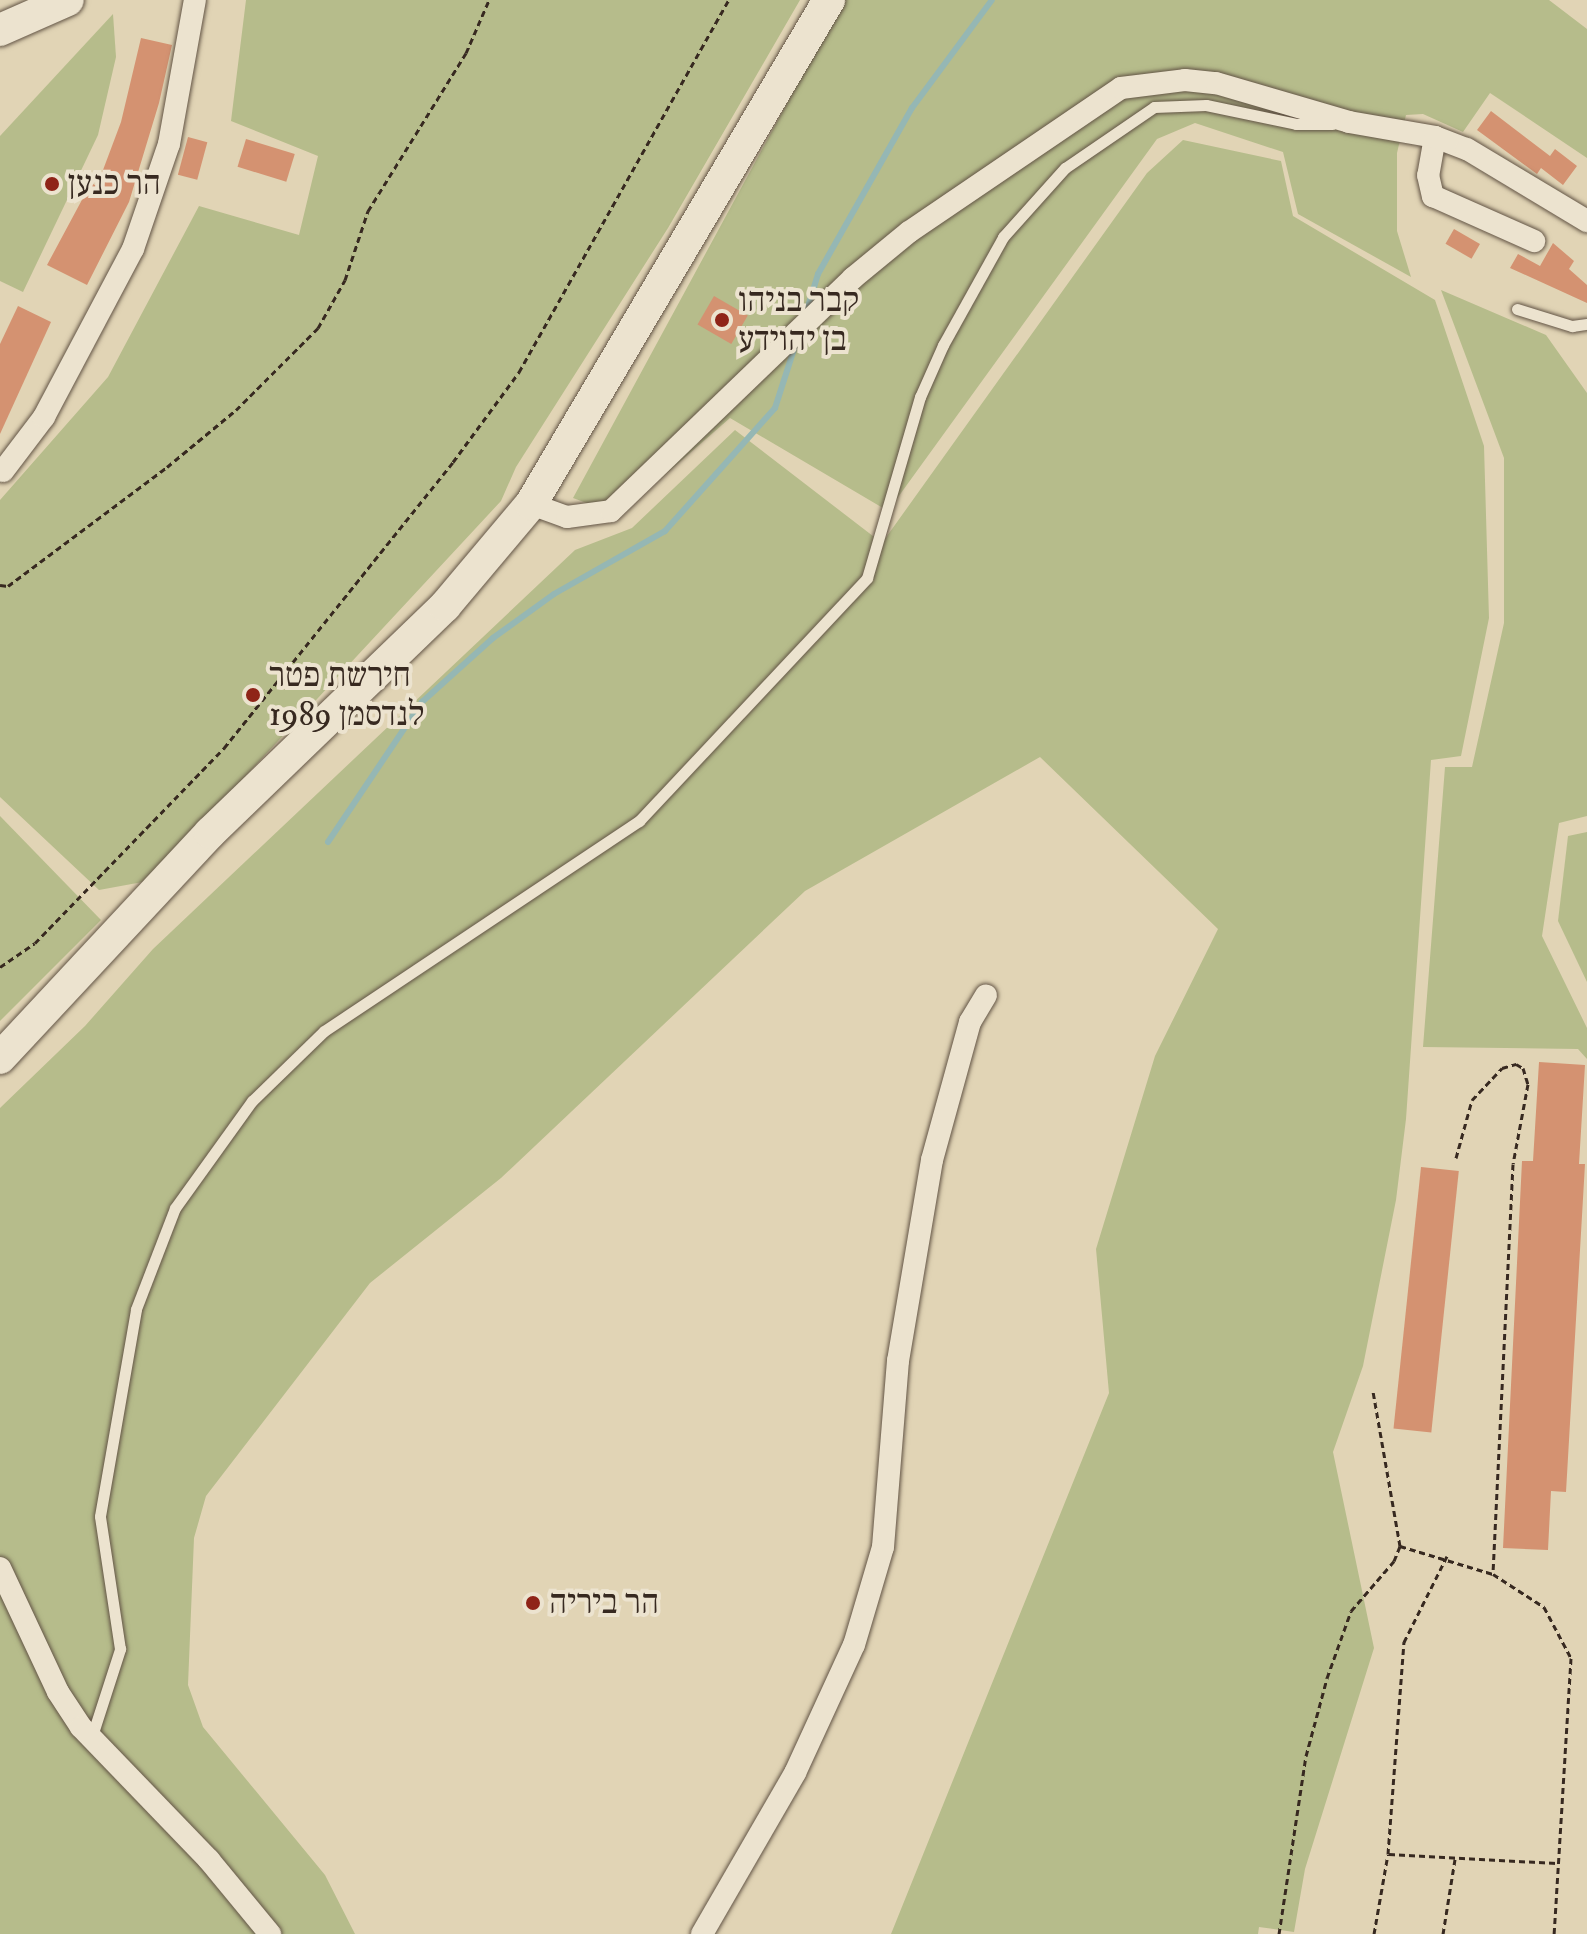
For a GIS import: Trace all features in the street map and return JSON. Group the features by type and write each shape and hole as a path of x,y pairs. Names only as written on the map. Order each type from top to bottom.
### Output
{"main road":[{"path":"0,30 68,0"},
{"path":"0,1058 210,833 445,606 531,504 829,0"}],"street":[{"path":"3,471 44,417 133,249 169,144 195,0"},
{"path":"531,504 567,517 611,511 853,278 934,214 1121,88 1185,80 1216,83 1349,122 1435,137 1467,149 1587,221"},
{"path":"1435,137 1428,175 1433,196 1534,241"},
{"path":"702,1934 795,1773 854,1645 883,1547 898,1361 932,1160 970,1022 986,995"},
{"path":"0,1568 58,1692 91,1739 209,1860 270,1934"}],"lane":[{"path":"91,1739 120,1649 100,1516 136,1309 175,1208 252,1101 324,1031 639,821 867,578 920,397 943,345 1003,237 1065,168 1154,107 1206,105 1296,124 1349,122"},
{"path":"1517,309 1572,326 1587,324"}],"path":[{"path":"0,585 8,586 167,467 236,410 318,328 345,280 368,211 466,53 489,0"},
{"path":"0,967 35,943 224,748 453,462 519,372 729,0"},
{"path":"1456,1158 1472,1100 1502,1068 1516,1064 1523,1068 1528,1084 1513,1164 1493,1574"},
{"path":"1279,1934 1306,1756 1327,1678 1351,1611 1394,1561 1400,1546 1373,1392"},
{"path":"1400,1546 1447,1556 1493,1574 1544,1607 1571,1658 1554,1934"},
{"path":"1374,1934 1388,1854 1404,1642 1447,1556"},
{"path":"1388,1854 1557,1863"},
{"path":"1443,1934 1455,1857"}],"green space":[{"path":"246,0 800,0 668,228 516,467 501,501 148,881 99,890 0,797 0,500 108,377 199,206 299,235 318,156 231,121"},
{"path":"843,0 1549,0 1587,29 1587,158 1490,93 1463,132 1423,114 1406,115 1397,153 1397,231 1411,277 1298,214 1283,152 1195,123 1157,139 888,511 730,418 619,515 573,498"},
{"path":"113,14 116,57 98,135 23,292 0,281 0,136"},
{"path":"1183,140 1281,161 1293,216 1435,300 1484,446 1489,618 1461,756 1431,760 1406,1119 1396,1200 1363,1366 1333,1452 1374,1648 1305,1869 1294,1932 1259,1927 1258,1934 891,1934 1109,1393 1096,1249 1155,1056 1218,929 1040,757 805,891 501,1178 370,1283 206,1496 194,1538 188,1685 203,1727 325,1875 355,1934 0,1934 0,1108 85,1026 153,949 575,550 632,528 735,430 882,543 1147,173"},
{"path":"1441,290 1546,335 1587,393 1587,816 1559,823 1542,936 1587,1028 1587,1059 1578,1049 1423,1047 1445,767 1472,767 1504,623 1504,458"},
{"path":"0,816 101,920 0,1021"},
{"path":"1587,832 1587,982 1558,921 1568,836"}],"building":[{"path":"141,38 172,45 159,103 129,202 87,285 47,265 91,183 97,186 121,122"},
{"path":"1491,111 1550,156 1555,149 1577,166 1563,185 1541,168 1537,174 1477,130"},
{"path":"188,137 207,142 197,180 178,175"},
{"path":"246,139 295,154 286,182 238,167"},
{"path":"1454,229 1480,244 1471,259 1446,244"},
{"path":"1553,243 1574,261 1569,269 1587,285 1587,303 1510,268 1518,254 1540,266"},
{"name":"קבר בניהו בן יהוידע","path":"714,296 748,316 731,344 698,325"},
{"path":"18,306 51,322 0,434 0,344"},
{"path":"1539,1062 1585,1065 1579,1164 1585,1164 1566,1492 1551,1491 1548,1550 1503,1548 1522,1161 1533,1161"},
{"path":"1421,1167 1459,1171 1431,1433 1394,1429"}],"waterway":[{"path":"806,313 818,274 912,108 992,0"},
{"path":"328,842 422,702 493,638 554,594 665,531 775,408 796,343"}],"place":[{"name":"הר כנען","path":"52,184"},
{"name":"קבר בניהו בן יהוידע","path":"722,320"},
{"name":"חירשת פטר לנדסמן 1989","path":"253,695"},
{"name":"הר ביריה","path":"533,1603"}]}
